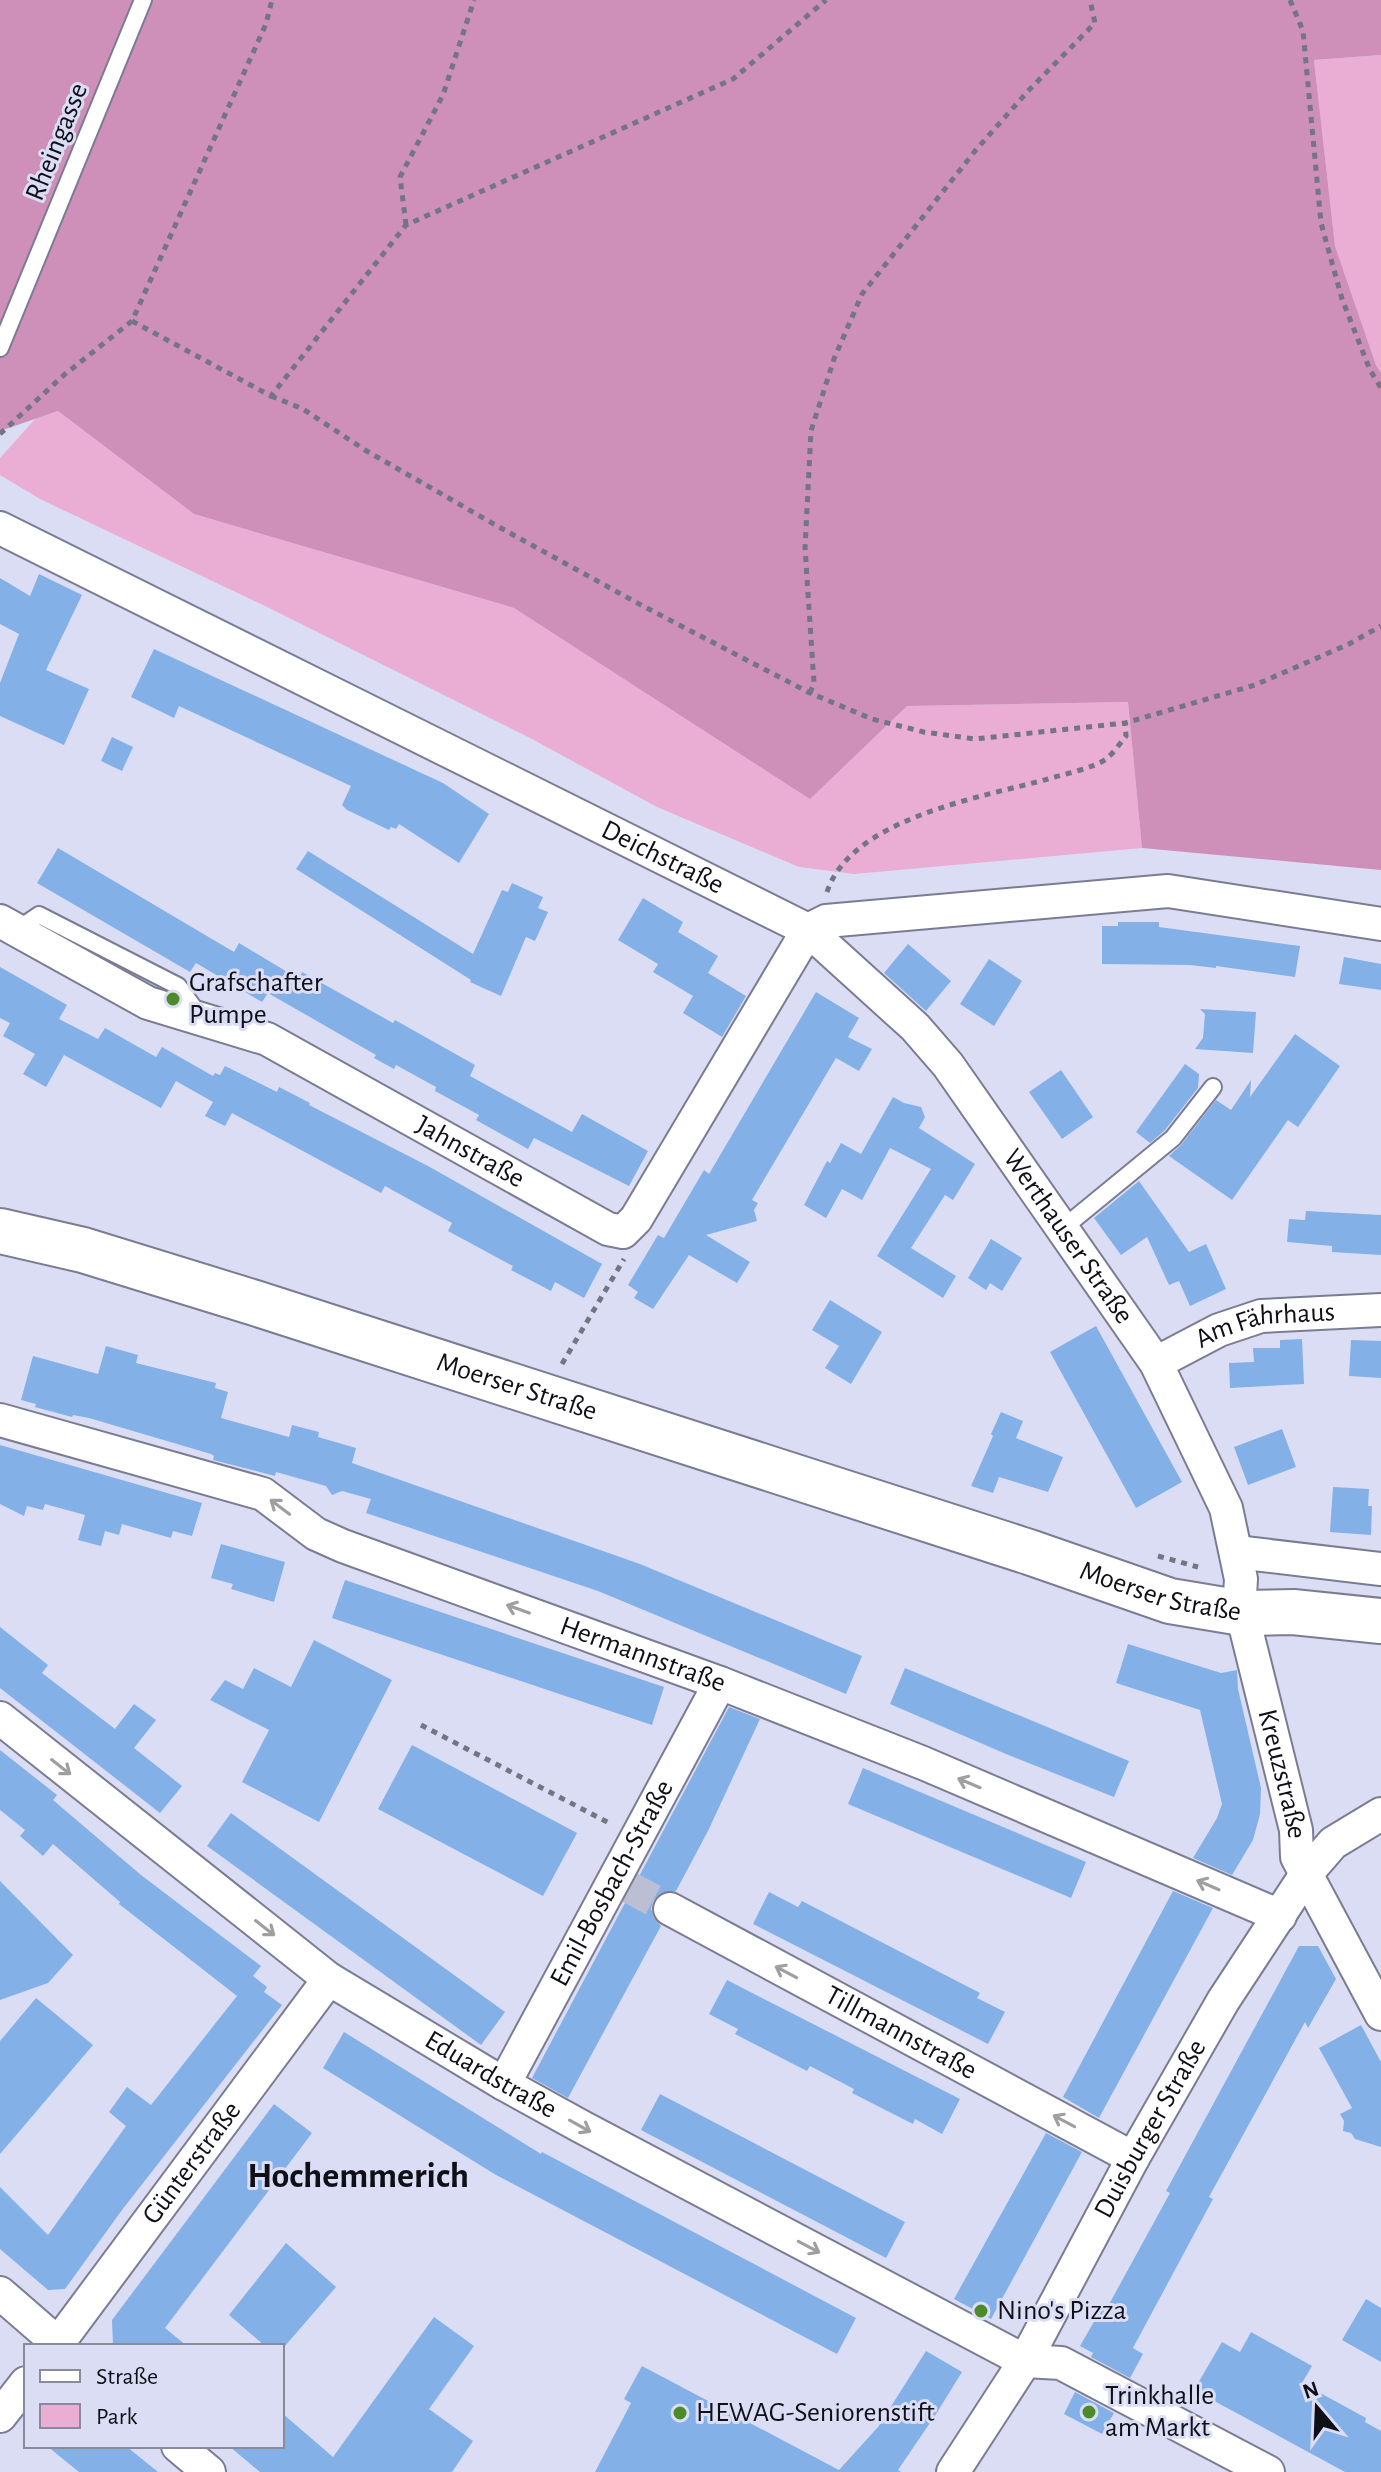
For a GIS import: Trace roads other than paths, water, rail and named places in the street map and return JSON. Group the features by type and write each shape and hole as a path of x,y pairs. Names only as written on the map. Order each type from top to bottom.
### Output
{"main road":[{"name":"Moerser Straße","path":"0,1231 83,1250 255,1303 1029,1552 1176,1578 1241,1604 1381,1621"}],"street":[{"name":"Deichstraße","path":"0,528 817,925"},
{"path":"817,925 1168,891 1381,924"},
{"name":"Werthauser Straße","path":"817,925 948,1065 1156,1363 1226,1508 1241,1579 1241,1604"},
{"name":"Jahnstraße","path":"8,926 148,1003 267,1039 608,1229 623,1232 636,1219 817,925"},
{"name":"Am Fährhaus","path":"1156,1363 1219,1330 1261,1316 1381,1310"},
{"name":"Hermannstraße","path":"0,1420 263,1494 316,1534 343,1546 720,1683 923,1763 1280,1916"},
{"name":"Moerser Straße","path":"1236,1552 1381,1569"},
{"name":"Kreuzstraße","path":"1241,1604 1296,1830 1297,1857 1381,2014"},
{"name":"Emil-Bosbach-Straße","path":"504,2084 620,1882 637,1837 720,1683"},
{"name":"Eduardstraße","path":"0,1718 329,1979 504,2084 1025,2361"},
{"name":"Duisburger Straße","path":"953,2472 1025,2361 1133,2158 1223,2001 1307,1873 1333,1843 1381,1814"},
{"name":"Tillmannstraße","path":"670,1909 1133,2158"},
{"name":"Günterstraße","path":"60,2344 329,1979"},
{"path":"0,2293 58,2344"},
{"path":"1025,2361 1061,2363 1268,2472"},
{"path":"0,2416 24,2386"},
{"path":"180,2448 209,2472"}],"lane":[{"name":"Rheingasse","path":"0,348 143,0"},
{"path":"1062,1229 1173,1138 1213,1087"}],"tunnel":[{"path":"625,1885 670,1909"}],"place":[{"name":"Grafschafter Pumpe","path":"173,999"},
{"name":"Nino's Pizza","path":"981,2311"},
{"name":"Trinkhalle am Markt","path":"1089,2412"},
{"name":"HEWAG-Seniorenstift","path":"680,2413"}],"district":[{"name":"Hochemmerich","path":"358,2176"}]}
